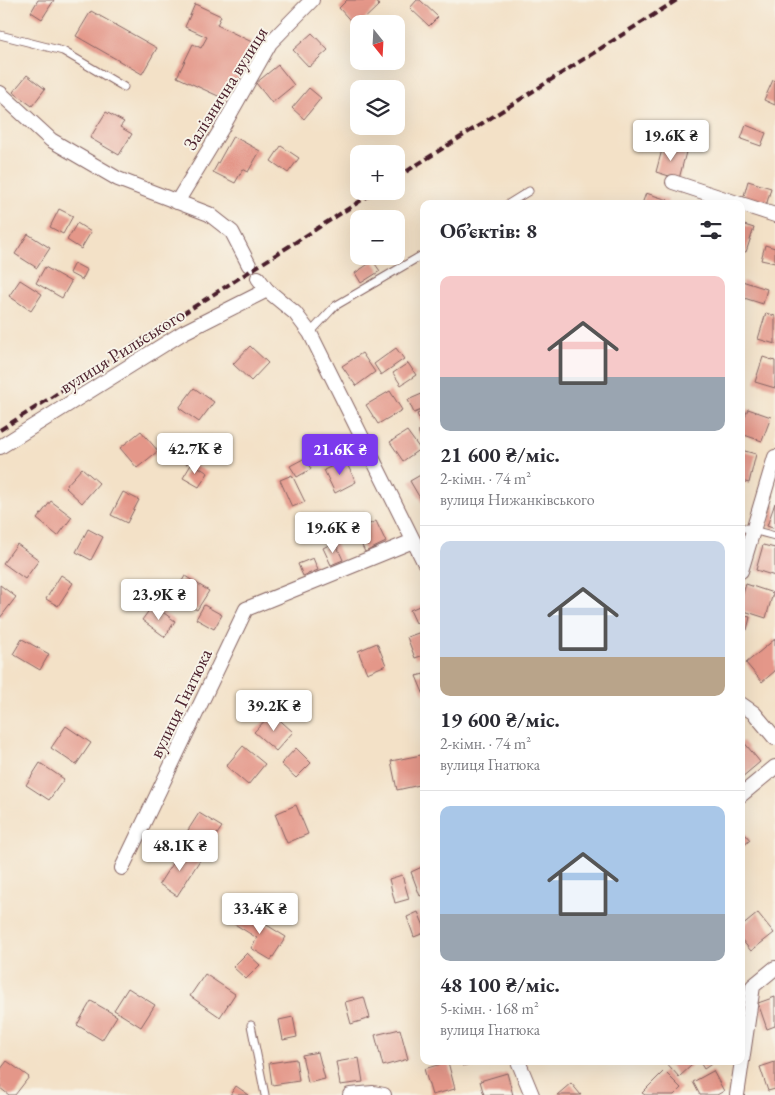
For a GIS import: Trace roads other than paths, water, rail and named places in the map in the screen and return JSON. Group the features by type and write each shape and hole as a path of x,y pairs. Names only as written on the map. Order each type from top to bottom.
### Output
{"street":[{"name":"Залізнична вулиця","path":"177,202 270,43 312,0"},
{"path":"0,94 51,140 118,179 209,214 232,232 249,265"},
{"path":"673,182 728,200"},
{"path":"745,206 775,215"},
{"path":"258,278 267,290 295,313 310,333 420,554"},
{"name":"вулиця Рильського","path":"0,448 184,332 267,290"},
{"path":"745,542 747,528 775,457"},
{"name":"вулиця Гнатюка","path":"122,868 246,609 413,540"},
{"path":"745,707 754,713 775,738"},
{"path":"745,792 775,767"},
{"path":"745,1040 753,986 775,968"},
{"path":"520,1065 532,1095"},
{"path":"737,1095 741,1065"},
{"path":"350,1095 372,1093 384,1095"}],"lane":[{"path":"0,35 62,51 124,86"},
{"path":"514,200 529,191"},
{"path":"310,333 335,306 420,256"},
{"path":"747,528 775,536"},
{"path":"251,1025 265,1095"}],"railway":[{"path":"405,172 677,0"},
{"path":"0,430 362,200"}]}
